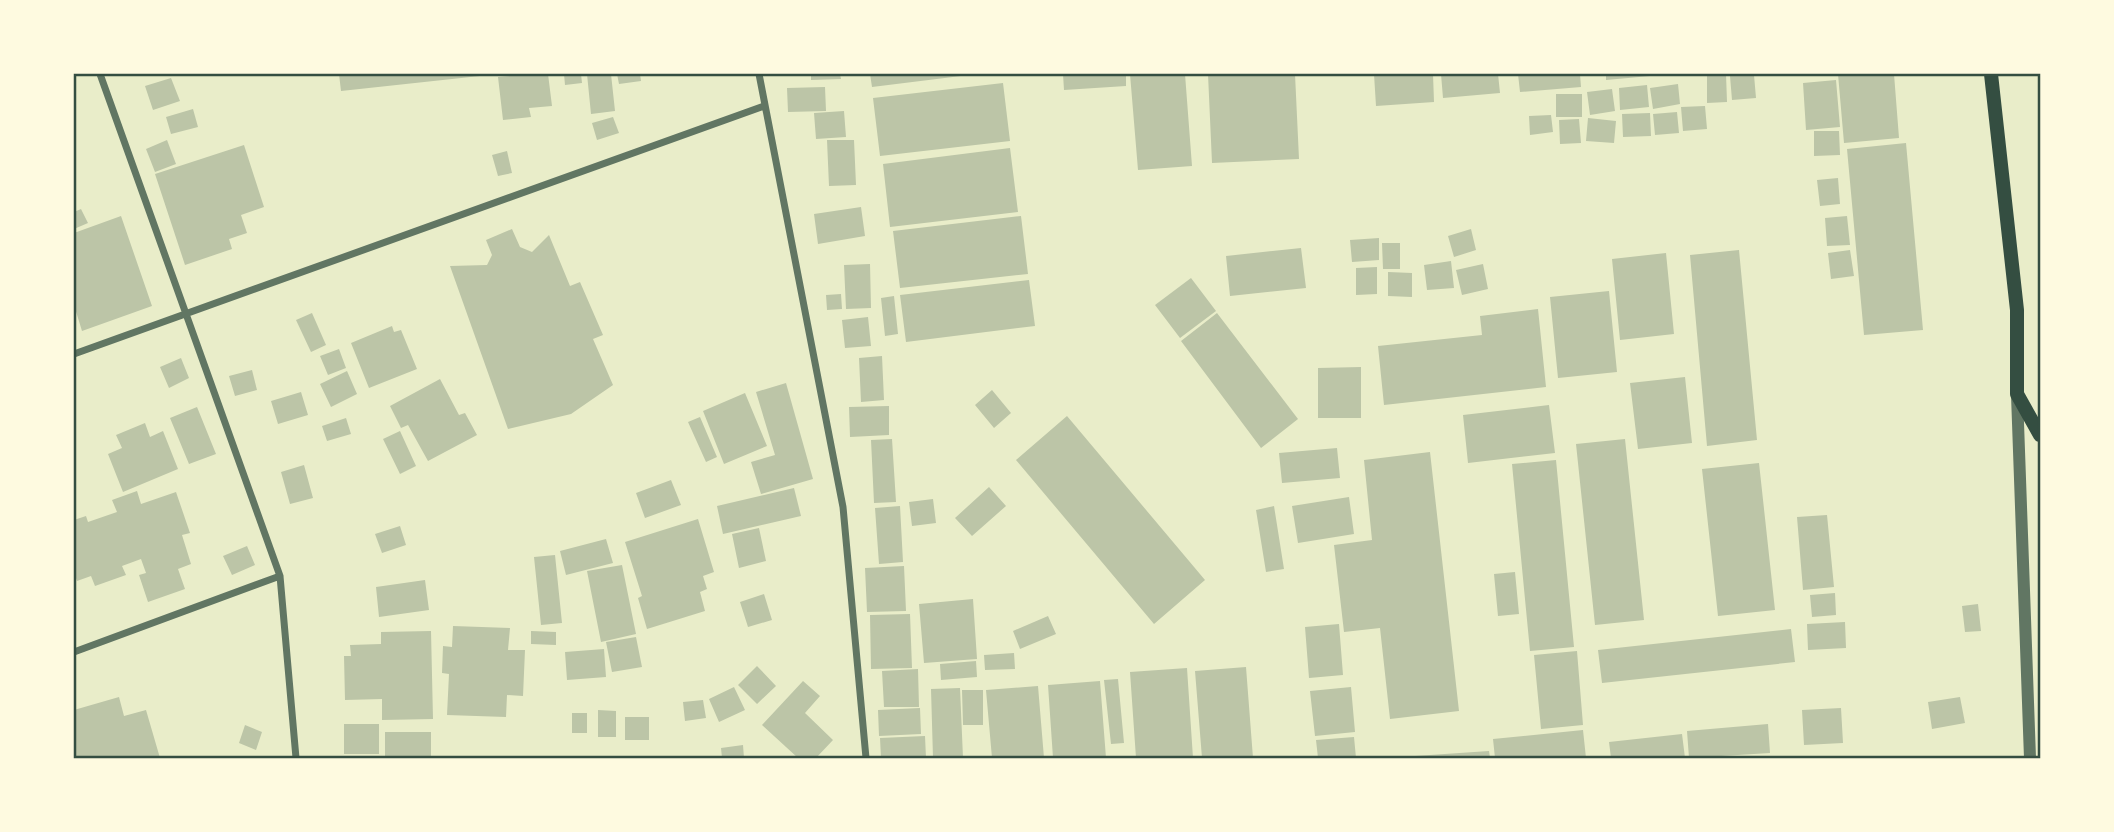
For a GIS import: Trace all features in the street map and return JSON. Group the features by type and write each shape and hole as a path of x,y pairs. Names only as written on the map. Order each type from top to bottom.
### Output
{"main road":[{"path":"1991,74 2017,310 2017,394 2040,435"}],"street":[{"path":"100,74 280,576 296,758"},
{"path":"759,74 843,507 866,758"},
{"path":"74,354 764,106"},
{"path":"2017,394 2030,758"},
{"path":"74,652 280,576"}],"building":[{"path":"339,74 489,74 489,75 341,91"},
{"path":"548,74 552,106 529,108 531,117 503,120 498,77"},
{"path":"564,74 581,74 582,83 565,85"},
{"path":"587,74 611,74 615,111 591,114"},
{"path":"617,74 640,74 641,81 619,84"},
{"path":"811,74 840,74 841,79 811,80"},
{"path":"870,74 968,74 969,75 872,87"},
{"path":"1063,74 1126,74 1126,86 1064,90"},
{"path":"1130,74 1185,74 1192,166 1138,170"},
{"path":"1208,74 1295,74 1299,159 1212,163"},
{"path":"1374,74 1433,74 1434,102 1376,106"},
{"path":"1441,74 1498,74 1500,93 1443,98"},
{"path":"1518,74 1580,74 1581,87 1520,92"},
{"path":"1606,74 1661,74 1661,75 1606,80"},
{"path":"1707,74 1726,74 1727,102 1707,103"},
{"path":"1838,74 1894,74 1899,138 1844,143"},
{"path":"1754,75 1756,98 1732,100 1730,76"},
{"path":"171,78 180,101 153,110 145,86"},
{"path":"1836,80 1840,127 1806,130 1803,83"},
{"path":"1003,83 1010,141 880,156 873,98"},
{"path":"1678,84 1680,104 1653,109 1650,88"},
{"path":"1647,85 1649,107 1620,110 1619,88"},
{"path":"825,87 826,111 788,112 787,88"},
{"path":"1612,89 1615,111 1590,115 1587,92"},
{"path":"1556,94 1582,94 1582,117 1556,117"},
{"path":"1705,106 1707,129 1683,131 1681,107"},
{"path":"193,109 198,127 171,134 166,117"},
{"path":"844,111 846,137 816,139 814,113"},
{"path":"1677,112 1679,133 1655,135 1653,114"},
{"path":"1650,113 1651,136 1623,137 1622,114"},
{"path":"1551,115 1553,132 1530,135 1529,116"},
{"path":"613,117 619,133 597,140 592,123"},
{"path":"1588,118 1616,121 1614,143 1586,141"},
{"path":"1579,119 1581,143 1560,144 1559,120"},
{"path":"1814,131 1839,131 1840,155 1814,156"},
{"path":"167,140 176,164 155,172 146,149"},
{"path":"827,140 854,140 856,185 829,186"},
{"path":"1906,143 1923,330 1864,335 1847,149"},
{"path":"244,145 264,207 241,215 247,233 229,239 232,249 185,265 155,174"},
{"path":"1010,148 1018,212 890,227 883,164"},
{"path":"507,151 512,173 498,176 492,155"},
{"path":"1838,178 1840,204 1820,206 1817,180"},
{"path":"861,207 865,236 818,244 814,214"},
{"path":"81,209 88,223 74,229 74,212"},
{"path":"121,216 152,306 82,331 74,305 74,233"},
{"path":"1021,216 1028,274 900,288 893,231"},
{"path":"1847,216 1850,245 1827,246 1825,218"},
{"path":"512,229 520,247 532,252 549,235 570,286 580,282 603,335 593,339 613,385 571,414 508,429 450,266 487,265 492,255 486,240"},
{"path":"1471,229 1476,250 1454,257 1448,236"},
{"path":"1379,238 1379,260 1352,262 1350,240"},
{"path":"1382,243 1400,243 1400,269 1383,269"},
{"path":"1301,248 1306,288 1230,296 1226,256"},
{"path":"1739,250 1757,440 1707,446 1690,255"},
{"path":"1850,250 1854,276 1831,279 1828,253"},
{"path":"1666,253 1674,334 1620,340 1612,259"},
{"path":"1451,261 1454,288 1427,290 1424,265"},
{"path":"870,264 871,308 846,309 844,265"},
{"path":"1483,264 1488,289 1462,295 1456,270"},
{"path":"1377,267 1377,294 1356,295 1356,268"},
{"path":"1388,272 1412,273 1412,297 1388,296"},
{"path":"1191,278 1216,311 1180,338 1155,305"},
{"path":"1029,280 1035,326 906,342 900,295"},
{"path":"1609,291 1617,372 1558,378 1550,297"},
{"path":"841,294 842,309 827,310 826,295"},
{"path":"894,296 898,334 885,336 881,298"},
{"path":"1538,309 1546,387 1384,405 1378,346 1482,335 1480,316"},
{"path":"312,313 326,345 311,352 296,320"},
{"path":"1217,313 1298,419 1261,448 1181,341"},
{"path":"868,317 871,346 845,348 842,320"},
{"path":"392,326 394,332 401,330 417,369 369,388 351,343"},
{"path":"339,349 346,368 328,375 320,356"},
{"path":"882,356 884,400 861,402 859,358"},
{"path":"181,358 189,378 169,388 160,367"},
{"path":"1361,367 1361,418 1318,418 1318,368"},
{"path":"252,370 257,390 235,396 229,376"},
{"path":"347,371 357,394 331,407 320,384"},
{"path":"1685,377 1692,443 1638,449 1630,383"},
{"path":"440,379 459,415 465,413 477,435 428,461 408,425 401,428 390,406"},
{"path":"786,383 813,479 761,494 751,462 775,455 756,392"},
{"path":"992,390 1011,413 994,428 975,405"},
{"path":"301,392 308,415 278,424 271,401"},
{"path":"745,393 767,446 724,464 703,411"},
{"path":"1549,405 1555,453 1468,463 1463,415"},
{"path":"889,406 889,435 850,437 849,407"},
{"path":"197,407 216,454 189,464 170,418"},
{"path":"1067,416 1205,580 1154,624 1016,460"},
{"path":"700,417 717,457 706,462 688,422"},
{"path":"346,418 351,434 327,441 322,426"},
{"path":"145,423 150,437 163,431 178,469 123,492 108,454 122,448 116,435"},
{"path":"400,431 416,466 400,474 383,439"},
{"path":"892,439 896,502 874,503 871,440"},
{"path":"1625,439 1644,620 1595,625 1576,444"},
{"path":"1337,448 1340,478 1282,483 1279,453"},
{"path":"1430,452 1459,711 1390,719 1380,628 1344,632 1334,545 1372,540 1364,460"},
{"path":"1556,460 1574,647 1530,651 1512,464"},
{"path":"1759,463 1775,610 1718,616 1702,469"},
{"path":"304,465 313,498 290,504 281,472"},
{"path":"671,480 681,505 645,518 636,493"},
{"path":"989,487 1006,506 972,536 955,518"},
{"path":"794,488 801,516 723,534 717,506"},
{"path":"137,491 141,504 176,492 190,533 182,535 191,564 178,569 185,589 148,602 139,575 146,573 141,559 122,566 126,575 95,586 91,576 77,581 74,573 74,520 86,516 88,522 117,512 112,500"},
{"path":"1349,497 1354,534 1298,543 1292,506"},
{"path":"933,499 936,523 912,526 909,502"},
{"path":"900,506 903,562 879,564 875,508"},
{"path":"1274,506 1284,569 1266,572 1256,510"},
{"path":"1827,515 1834,587 1803,590 1797,517"},
{"path":"698,519 714,572 703,576 707,589 700,592 705,611 647,629 638,598 642,596 625,542"},
{"path":"400,526 406,545 382,553 375,534"},
{"path":"759,528 766,561 739,568 732,534"},
{"path":"606,539 613,563 566,575 560,551"},
{"path":"247,546 255,565 232,575 223,556"},
{"path":"555,555 562,623 541,625 534,557"},
{"path":"622,565 636,634 601,642 587,571"},
{"path":"904,566 906,611 867,612 865,568"},
{"path":"1515,572 1519,614 1498,616 1494,574"},
{"path":"425,580 429,610 379,617 376,587"},
{"path":"1835,593 1836,615 1812,617 1810,595"},
{"path":"764,594 772,620 748,627 740,602"},
{"path":"973,599 977,659 924,663 919,604"},
{"path":"1978,604 1981,631 1965,632 1962,606"},
{"path":"910,614 912,668 871,669 870,615"},
{"path":"1048,616 1056,634 1020,649 1013,631"},
{"path":"1845,622 1846,648 1808,650 1807,624"},
{"path":"1339,624 1343,675 1309,678 1305,627"},
{"path":"453,626 510,628 508,650 525,650 523,696 507,695 506,717 447,715 449,674 442,673 443,646 452,647"},
{"path":"1791,629 1795,662 1602,683 1598,650"},
{"path":"431,631 433,719 382,720 382,699 345,700 344,656 351,656 350,645 381,644 381,632"},
{"path":"531,631 556,632 556,645 531,644"},
{"path":"636,637 642,667 612,672 606,642"},
{"path":"604,649 606,677 567,680 565,652"},
{"path":"1577,651 1583,725 1541,729 1534,655"},
{"path":"1014,653 1015,669 985,670 984,655"},
{"path":"976,661 977,677 941,680 940,664"},
{"path":"757,666 776,686 757,704 738,685"},
{"path":"1246,667 1253,758 1202,758 1195,671"},
{"path":"1187,668 1193,758 1136,758 1130,672"},
{"path":"918,669 919,707 884,707 882,671"},
{"path":"1118,679 1124,743 1111,744 1104,680"},
{"path":"803,681 820,696 805,713 833,740 816,758 798,758 762,725"},
{"path":"1100,681 1106,758 1053,758 1048,685"},
{"path":"1038,686 1044,758 992,758 986,690"},
{"path":"734,687 745,710 719,722 709,699"},
{"path":"1351,687 1355,732 1315,736 1310,691"},
{"path":"960,688 963,758 933,758 931,689"},
{"path":"962,690 983,690 983,725 963,725"},
{"path":"119,697 124,716 146,710 160,758 74,758 74,710"},
{"path":"1960,697 1965,723 1932,729 1928,702"},
{"path":"703,700 706,718 685,721 683,702"},
{"path":"920,708 921,734 879,736 878,710"},
{"path":"1841,708 1843,743 1804,745 1802,710"},
{"path":"598,710 616,711 616,737 598,737"},
{"path":"572,713 587,713 587,733 572,733"},
{"path":"625,717 649,717 649,740 625,740"},
{"path":"344,724 379,724 379,754 344,754"},
{"path":"1768,724 1770,753 1689,758 1687,731"},
{"path":"245,725 262,732 256,750 239,743"},
{"path":"1583,730 1586,758 1495,758 1493,739"},
{"path":"385,732 431,732 431,758 385,758"},
{"path":"1682,734 1685,758 1611,758 1609,742"},
{"path":"925,736 926,758 881,758 880,738"},
{"path":"1354,737 1356,758 1318,758 1316,740"},
{"path":"743,745 744,758 722,758 721,748"},
{"path":"1489,751 1490,758 1415,758 1415,756"}]}
